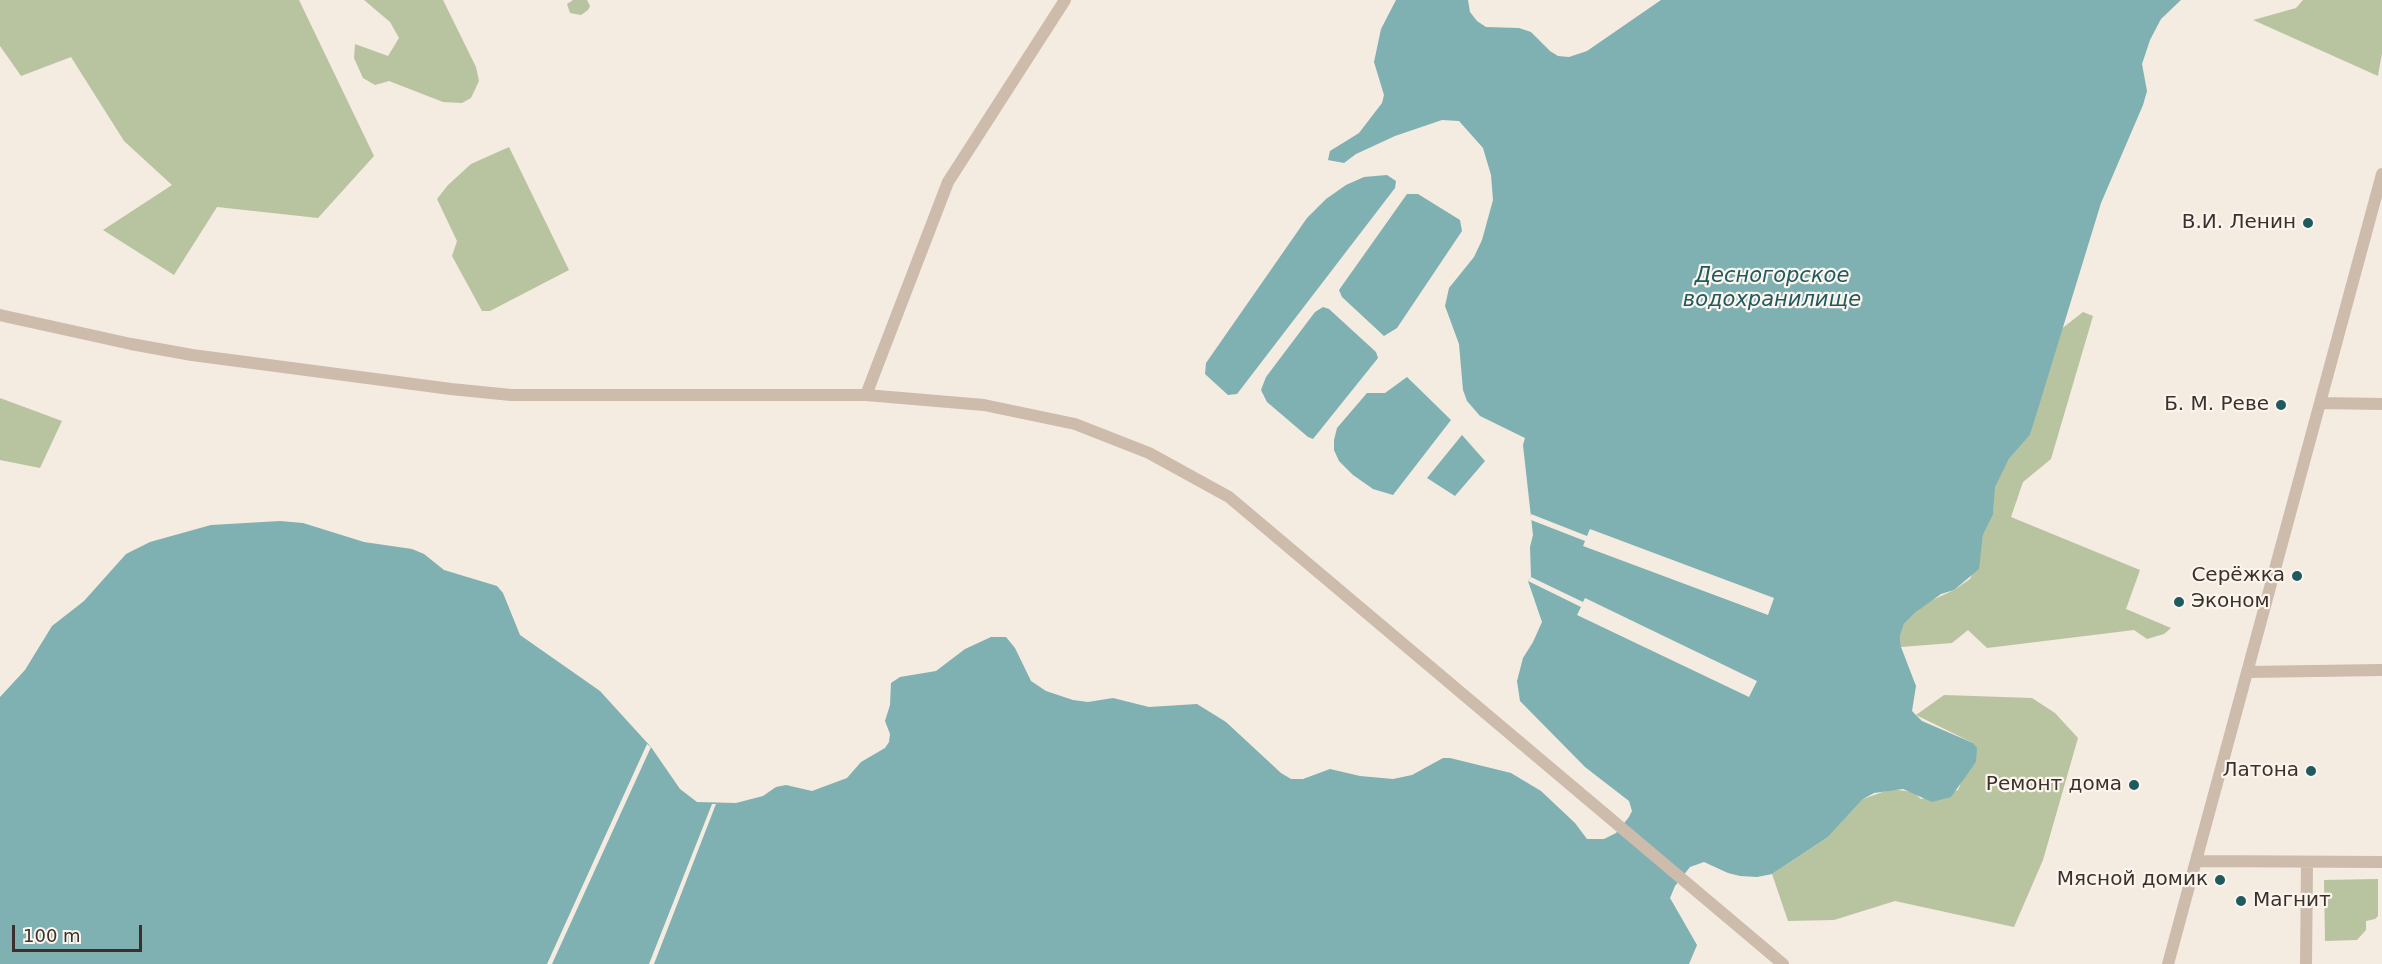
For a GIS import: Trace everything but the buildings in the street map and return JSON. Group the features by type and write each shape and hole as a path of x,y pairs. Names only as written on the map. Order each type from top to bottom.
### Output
{"street":[{"path":"866,395 948,182 1065,0"},
{"path":"2168,964 2382,174"},
{"path":"0,315 192,355 510,395 866,395 984,405 1075,424 1149,453 1229,497 1486,716 1783,964"},
{"path":"2320,403 2382,404"},
{"path":"2247,672 2382,670"},
{"path":"2196,861 2382,862"},
{"path":"2306,964 2307,863"}],"green space":[{"path":"0,0 299,0 374,156 318,218 217,207 174,275 103,230 172,185 124,141 71,57 21,76 0,46"},
{"path":"364,0 443,0 476,67 479,81 471,98 462,103 443,102 389,81 375,85 363,78 354,58 355,44 388,56 399,38 390,22"},
{"path":"573,0 587,0 590,6 588,10 581,15 570,13 567,4"},
{"path":"2303,0 2382,0 2382,53 2378,76 2253,20 2296,8"},
{"path":"509,147 569,270 490,311 482,311 452,256 457,241 437,199 448,185 471,164"},
{"path":"2083,312 2093,316 2051,459 2023,482 2011,517 2140,570 2126,609 2171,628 2164,634 2147,639 2134,630 1987,648 1968,630 1952,643 1901,647 1900,636 1904,624 1916,612 1928,602 1954,590 1970,579 1980,557 1983,535 1993,515 1994,487 2009,459 2030,435 2060,330"},
{"path":"0,398 62,421 40,468 0,460"},
{"path":"1944,695 2032,698 2055,713 2078,738 2043,860 2014,927 1895,901 1834,920 1788,921 1772,874 1828,837 1863,799 1891,789 1913,792 1921,799 1958,790 1963,778 1976,762 1973,743 1916,715"},
{"path":"2378,879 2378,916 2366,921 2366,930 2357,940 2325,941 2324,880"}],"water":[{"name":"Десногорское водохранилище","path":"1396,0 1468,0 1470,12 1486,27 1519,28 1531,32 1550,51 1558,56 1569,57 1587,51 1661,0 2181,0 2161,19 2150,40 2142,64 2147,91 2143,105 2101,203 2030,435 2009,459 1995,487 1993,515 1983,535 1979,569 1954,590 1941,594 1916,612 1904,624 1900,636 1901,647 1916,686 1912,711 1922,721 1973,743 1977,748 1976,762 1951,797 1932,802 1903,789 1874,793 1863,799 1828,837 1772,874 1757,877 1740,876 1704,862 1690,867 1675,886 1670,898 1697,945 1689,964 0,964 0,697 25,670 52,626 84,601 126,554 150,542 211,525 280,521 303,523 364,542 412,549 424,554 444,570 497,586 503,593 520,635 600,691 651,747 680,789 697,802 736,803 763,796 776,787 786,785 812,791 847,778 861,762 885,748 889,742 890,734 885,721 890,705 891,683 900,677 936,671 965,649 991,637 1006,637 1015,648 1031,681 1046,691 1073,700 1088,702 1113,698 1149,707 1197,704 1226,722 1281,773 1291,779 1303,779 1330,769 1360,776 1393,779 1412,775 1443,758 1450,758 1511,773 1541,791 1575,823 1587,839 1604,839 1616,833 1632,811 1629,801 1585,767 1520,701 1517,681 1523,658 1542,622 1528,581 1531,577 1530,547 1533,535 1523,445 1525,438 1480,416 1467,401 1463,390 1459,344 1445,306 1449,288 1474,257 1482,240 1493,200 1491,175 1483,148 1459,121 1442,120 1395,136 1356,154 1344,163 1328,160 1330,151 1359,133 1382,103 1384,95 1374,62 1381,29"},
{"path":"1387,175 1396,181 1395,188 1237,394 1228,395 1205,374 1206,363 1307,218 1326,199 1346,185 1364,177"},
{"path":"1407,194 1418,194 1460,220 1462,231 1397,328 1384,336 1342,297 1339,290"},
{"path":"1323,307 1329,309 1376,352 1378,358 1313,439 1267,402 1261,390 1266,377 1315,312"},
{"path":"1407,377 1451,420 1393,495 1373,489 1353,475 1339,461 1334,450 1334,440 1337,428 1367,393 1385,393"},
{"path":"1462,435 1485,461 1455,496 1427,478"}],"pier":[{"path":"1531,514 1587,536 1590,529 1774,598 1768,615 1583,546 1585,541 1531,520"},
{"path":"1531,577 1583,602 1585,598 1757,681 1749,697 1577,615 1581,607 1528,581"},
{"path":"647,744 651,747 552,964 547,964"},
{"path":"712,804 716,804 654,964 649,964"}],"place":[{"name":"В.И. Ленин","path":"2308,223"},
{"name":"Б. М. Реве","path":"2281,405"},
{"name":"Серёжка","path":"2297,576"},
{"name":"Эконом","path":"2179,602"},
{"name":"Латона","path":"2311,771"},
{"name":"Ремонт дома","path":"2134,785"},
{"name":"Мясной домик","path":"2220,880"},
{"name":"Магнит","path":"2241,901"}]}
